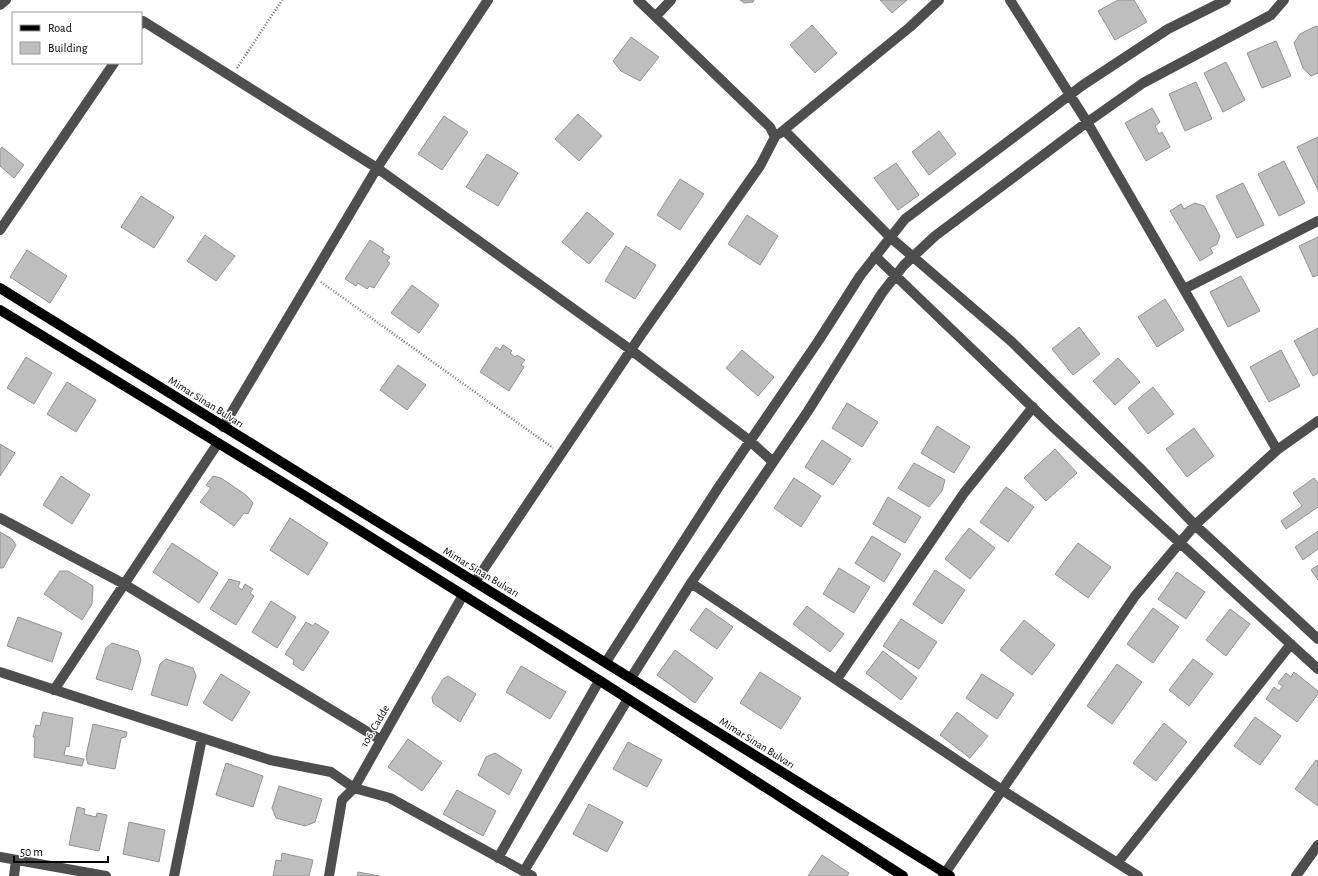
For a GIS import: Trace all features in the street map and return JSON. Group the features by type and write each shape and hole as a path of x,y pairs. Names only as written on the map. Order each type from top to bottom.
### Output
{"main road":[{"name":"Mimar Sinan Bulvarı","path":"0,288 474,582 606,662 946,875"},
{"path":"0,310 463,595 903,876"}],"street":[{"path":"0,5 6,0"},
{"path":"223,427 377,168 488,0"},
{"path":"638,0 770,128 774,137"},
{"path":"656,16 671,0"},
{"path":"474,582 631,350 760,166 774,137 910,27 939,0"},
{"path":"1010,0 1088,122 1277,450"},
{"path":"606,662 750,440 875,256 905,219 1070,95 1168,29 1226,0"},
{"path":"630,678 691,583 808,411 882,293 914,256 935,236 1143,83 1270,15 1284,0"},
{"path":"142,22 143,21 232,76 377,168 631,350 750,440 773,462"},
{"path":"0,230 113,64"},
{"path":"784,130 890,237 914,256 1012,342 1140,468 1195,525 1318,639"},
{"path":"1184,289 1318,221"},
{"path":"875,256 1033,408 1318,669"},
{"path":"837,679 964,494 1033,408"},
{"path":"946,875 1134,596 1195,525 1277,450 1318,421"},
{"path":"54,690 218,443"},
{"path":"0,518 124,584 381,740"},
{"path":"691,583 1002,790 1138,876"},
{"name":"106. Cadde","path":"329,876 342,800 354,788 463,595"},
{"path":"1118,862 1291,644"},
{"path":"0,672 270,760 331,772 354,788 390,798 528,874 628,699"},
{"path":"498,858 599,681"},
{"path":"174,876 202,738"},
{"path":"1296,876 1318,845"},
{"path":"0,858 106,876"},
{"path":"14,876 16,860"}],"path":[{"path":"232,76 282,0"},
{"path":"312,276 561,454"}],"building":[{"path":"740,0 754,0 753,2 744,3"},
{"path":"880,0 907,0 892,13"},
{"path":"1118,0 1134,0 1147,22 1115,40 1098,11"},
{"path":"812,25 837,53 815,73 790,45"},
{"path":"1316,26 1318,27 1318,73 1311,76 1303,68 1294,43 1300,34"},
{"path":"631,37 659,57 640,81 621,71 613,61"},
{"path":"1276,41 1291,76 1262,88 1247,53"},
{"path":"1226,62 1245,100 1223,112 1204,73"},
{"path":"1196,82 1212,119 1185,131 1169,94"},
{"path":"1152,108 1160,122 1155,126 1159,134 1162,132 1170,147 1146,161 1125,123"},
{"path":"578,114 602,136 579,161 555,139"},
{"path":"444,116 468,132 442,170 418,154"},
{"path":"939,131 956,154 929,175 912,152"},
{"path":"1318,137 1318,190 1297,147"},
{"path":"2,147 24,165 14,178 0,166 0,150"},
{"path":"487,154 518,173 498,206 466,187"},
{"path":"1284,161 1305,203 1279,216 1258,174"},
{"path":"896,163 919,195 898,210 874,178"},
{"path":"680,179 704,194 680,230 657,215"},
{"path":"1243,183 1264,225 1237,238 1216,196"},
{"path":"141,196 174,217 154,248 121,227"},
{"path":"1195,203 1204,206 1220,236 1217,244 1210,248 1213,253 1200,261 1170,211 1181,204 1184,209"},
{"path":"587,212 614,234 589,264 562,242"},
{"path":"747,215 778,236 760,265 728,244"},
{"path":"205,235 235,256 216,281 187,261"},
{"path":"1318,237 1318,275 1313,277 1299,246"},
{"path":"370,240 384,249 382,252 390,257 387,261 390,263 374,288 370,286 367,289 358,283 356,286 345,279"},
{"path":"626,246 656,265 635,299 605,281"},
{"path":"27,250 67,276 50,303 10,277"},
{"path":"1241,276 1260,311 1228,327 1210,292"},
{"path":"412,285 439,305 419,333 391,313"},
{"path":"1165,299 1184,330 1157,347 1138,317"},
{"path":"1079,327 1100,354 1073,375 1052,349"},
{"path":"1318,328 1318,373 1313,376 1294,341"},
{"path":"503,345 512,351 510,353 515,357 517,355 525,360 521,365 524,367 509,391 480,372 496,347 500,350"},
{"path":"742,350 774,377 758,396 726,368"},
{"path":"1281,350 1300,386 1269,402 1250,367"},
{"path":"26,357 52,373 34,404 7,388"},
{"path":"1118,358 1140,382 1115,405 1093,381"},
{"path":"398,365 426,385 407,410 380,390"},
{"path":"67,382 96,400 76,432 47,414"},
{"path":"1153,387 1174,414 1148,434 1128,408"},
{"path":"847,403 878,422 862,447 832,428"},
{"path":"937,426 970,447 954,473 921,453"},
{"path":"1194,428 1214,456 1187,477 1166,449"},
{"path":"822,440 851,459 833,485 805,467"},
{"path":"0,444 15,453 0,476"},
{"path":"1055,449 1077,473 1046,501 1024,478"},
{"path":"914,463 945,480 942,491 929,507 898,488"},
{"path":"61,476 90,495 72,524 43,505"},
{"path":"213,476 221,478 246,495 253,503 248,514 244,513 234,526 200,502 211,488 206,485"},
{"path":"794,478 821,496 801,527 774,508"},
{"path":"1314,478 1318,483 1318,507 1286,529 1281,521 1302,506 1293,493"},
{"path":"1006,487 1034,507 1008,542 980,522"},
{"path":"888,497 921,517 905,543 873,524"},
{"path":"290,518 328,543 308,575 270,550"},
{"path":"969,528 995,548 970,579 945,559"},
{"path":"1318,531 1318,549 1303,560 1295,547"},
{"path":"0,532 12,539 16,545 3,568 0,568"},
{"path":"872,536 901,554 884,582 855,563"},
{"path":"172,543 218,573 199,603 153,572"},
{"path":"1078,543 1111,567 1088,598 1055,574"},
{"path":"1318,565 1318,580 1311,570"},
{"path":"839,568 870,587 854,613 823,594"},
{"path":"935,570 965,590 942,624 913,604"},
{"path":"60,571 68,571 93,586 92,604 82,620 44,594"},
{"path":"1177,572 1205,592 1186,619 1158,599"},
{"path":"229,579 240,582 238,587 242,590 245,584 253,589 250,593 254,596 236,625 210,609"},
{"path":"271,601 296,617 277,648 252,632"},
{"path":"807,606 844,634 830,652 793,624"},
{"path":"706,608 733,627 717,649 690,630"},
{"path":"1153,608 1179,627 1153,663 1127,644"},
{"path":"1230,609 1250,624 1226,656 1206,640"},
{"path":"18,617 62,633 52,662 7,646"},
{"path":"901,619 937,642 919,669 883,646"},
{"path":"1024,620 1055,645 1032,675 1000,650"},
{"path":"306,622 313,626 315,623 329,632 303,671 293,664 294,660 285,654"},
{"path":"112,643 138,651 141,660 132,690 96,679 106,648"},
{"path":"675,650 713,678 695,703 657,675"},
{"path":"883,651 917,678 901,700 866,673"},
{"path":"166,659 193,668 196,676 187,706 151,695 160,664"},
{"path":"1193,659 1213,674 1189,706 1169,690"},
{"path":"1117,664 1142,682 1112,724 1087,706"},
{"path":"521,666 566,692 550,719 506,692"},
{"path":"760,672 801,698 781,729 740,703"},
{"path":"1294,672 1318,691 1318,694 1297,722 1266,699 1274,687 1279,691 1283,686 1278,683 1286,673 1291,677"},
{"path":"221,674 250,692 232,721 203,703"},
{"path":"982,674 1014,694 997,719 966,698"},
{"path":"448,676 476,694 460,722 433,703 432,697 443,679"},
{"path":"43,712 73,718 69,747 66,746 64,755 84,759 82,766 34,757 35,737 33,737 36,725 40,726"},
{"path":"957,712 988,736 970,758 940,735"},
{"path":"1255,717 1281,736 1260,765 1234,746"},
{"path":"1164,723 1187,742 1156,781 1133,763"},
{"path":"93,724 127,732 126,737 121,738 115,769 88,764 86,756"},
{"path":"408,739 442,763 422,791 388,767"},
{"path":"628,742 662,760 647,787 613,769"},
{"path":"495,753 522,770 509,795 478,775 486,757"},
{"path":"1316,760 1318,761 1318,806 1295,789"},
{"path":"226,763 263,776 253,807 216,795"},
{"path":"279,786 322,799 315,822 305,826 276,818 272,808"},
{"path":"457,790 496,811 483,836 443,814"},
{"path":"589,804 623,822 607,852 573,834"},
{"path":"77,807 85,809 84,814 96,817 97,813 107,815 99,851 69,845"},
{"path":"129,822 165,830 159,862 123,854"},
{"path":"282,853 313,860 309,876 273,876 276,860 281,861"},
{"path":"822,855 849,873 847,876 808,876"},
{"path":"358,872 379,876 357,876"}]}
